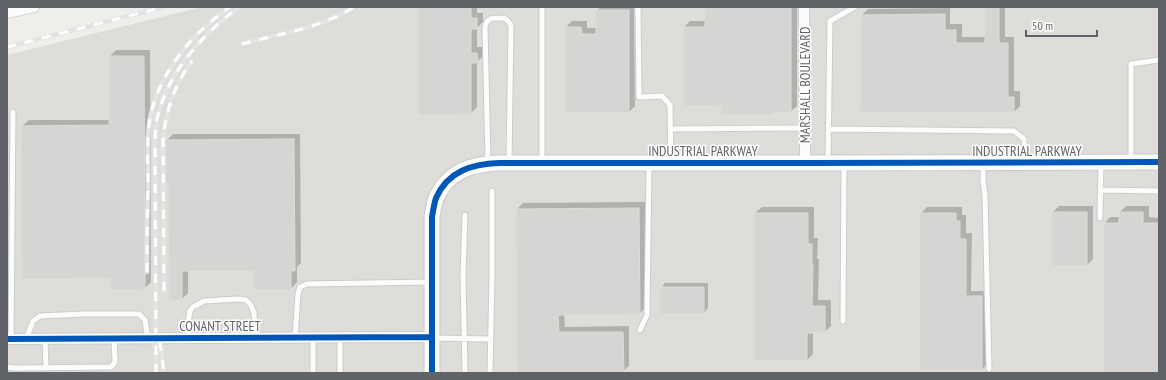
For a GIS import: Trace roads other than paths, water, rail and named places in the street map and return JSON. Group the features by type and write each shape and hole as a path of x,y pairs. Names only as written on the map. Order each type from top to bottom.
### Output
{"street":[{"path":"7,13 34,7"},
{"name":"MARSHALL BOULEVARD","path":"804,7 806,128 805,163"},
{"name":"INDUSTRIAL PARKWAY","path":"432,373 432,217 436,198 447,182 458,173 475,165 488,163 1159,162"},
{"name":"CONANT STREET","path":"9,339 432,338"}],"lane":[{"path":"542,7 542,163"},
{"path":"638,7 639,97 662,96 670,106 671,163"},
{"path":"828,163 830,21 855,7"},
{"path":"488,163 485,26 489,19 494,18 508,20 511,25 509,163"},
{"path":"1131,162 1131,64 1159,60"},
{"path":"9,339 13,112"},
{"path":"670,129 806,128"},
{"path":"829,129 1014,131 1024,139 1025,162"},
{"path":"1100,218 1101,162"},
{"path":"640,330 647,315 649,163"},
{"path":"843,321 844,163"},
{"path":"982,163 986,196 989,369"},
{"path":"1101,190 1159,191"},
{"path":"490,373 492,191"},
{"path":"465,215 463,276 465,373"},
{"path":"295,338 298,294 300,288 307,284 432,282"},
{"path":"188,339 189,316 193,307 204,301 238,299 246,300 251,305 255,317 256,338"},
{"path":"26,339 33,321 40,316 139,314 145,320 148,339"},
{"path":"313,338 313,373"},
{"path":"340,338 340,373"},
{"path":"432,338 490,339"},
{"path":"45,339 46,368"},
{"path":"7,367 111,367 115,361 114,339"}],"railway":[{"path":"7,47 164,7"},
{"path":"147,272 148,135 156,97 164,79 186,46 230,7"},
{"path":"156,373 155,131 157,119 169,86 188,56 212,30 239,7"},
{"path":"242,44 314,25 354,7"},
{"path":"164,291 164,131 168,110 175,89 192,61"},
{"path":"160,342 164,373"}]}
